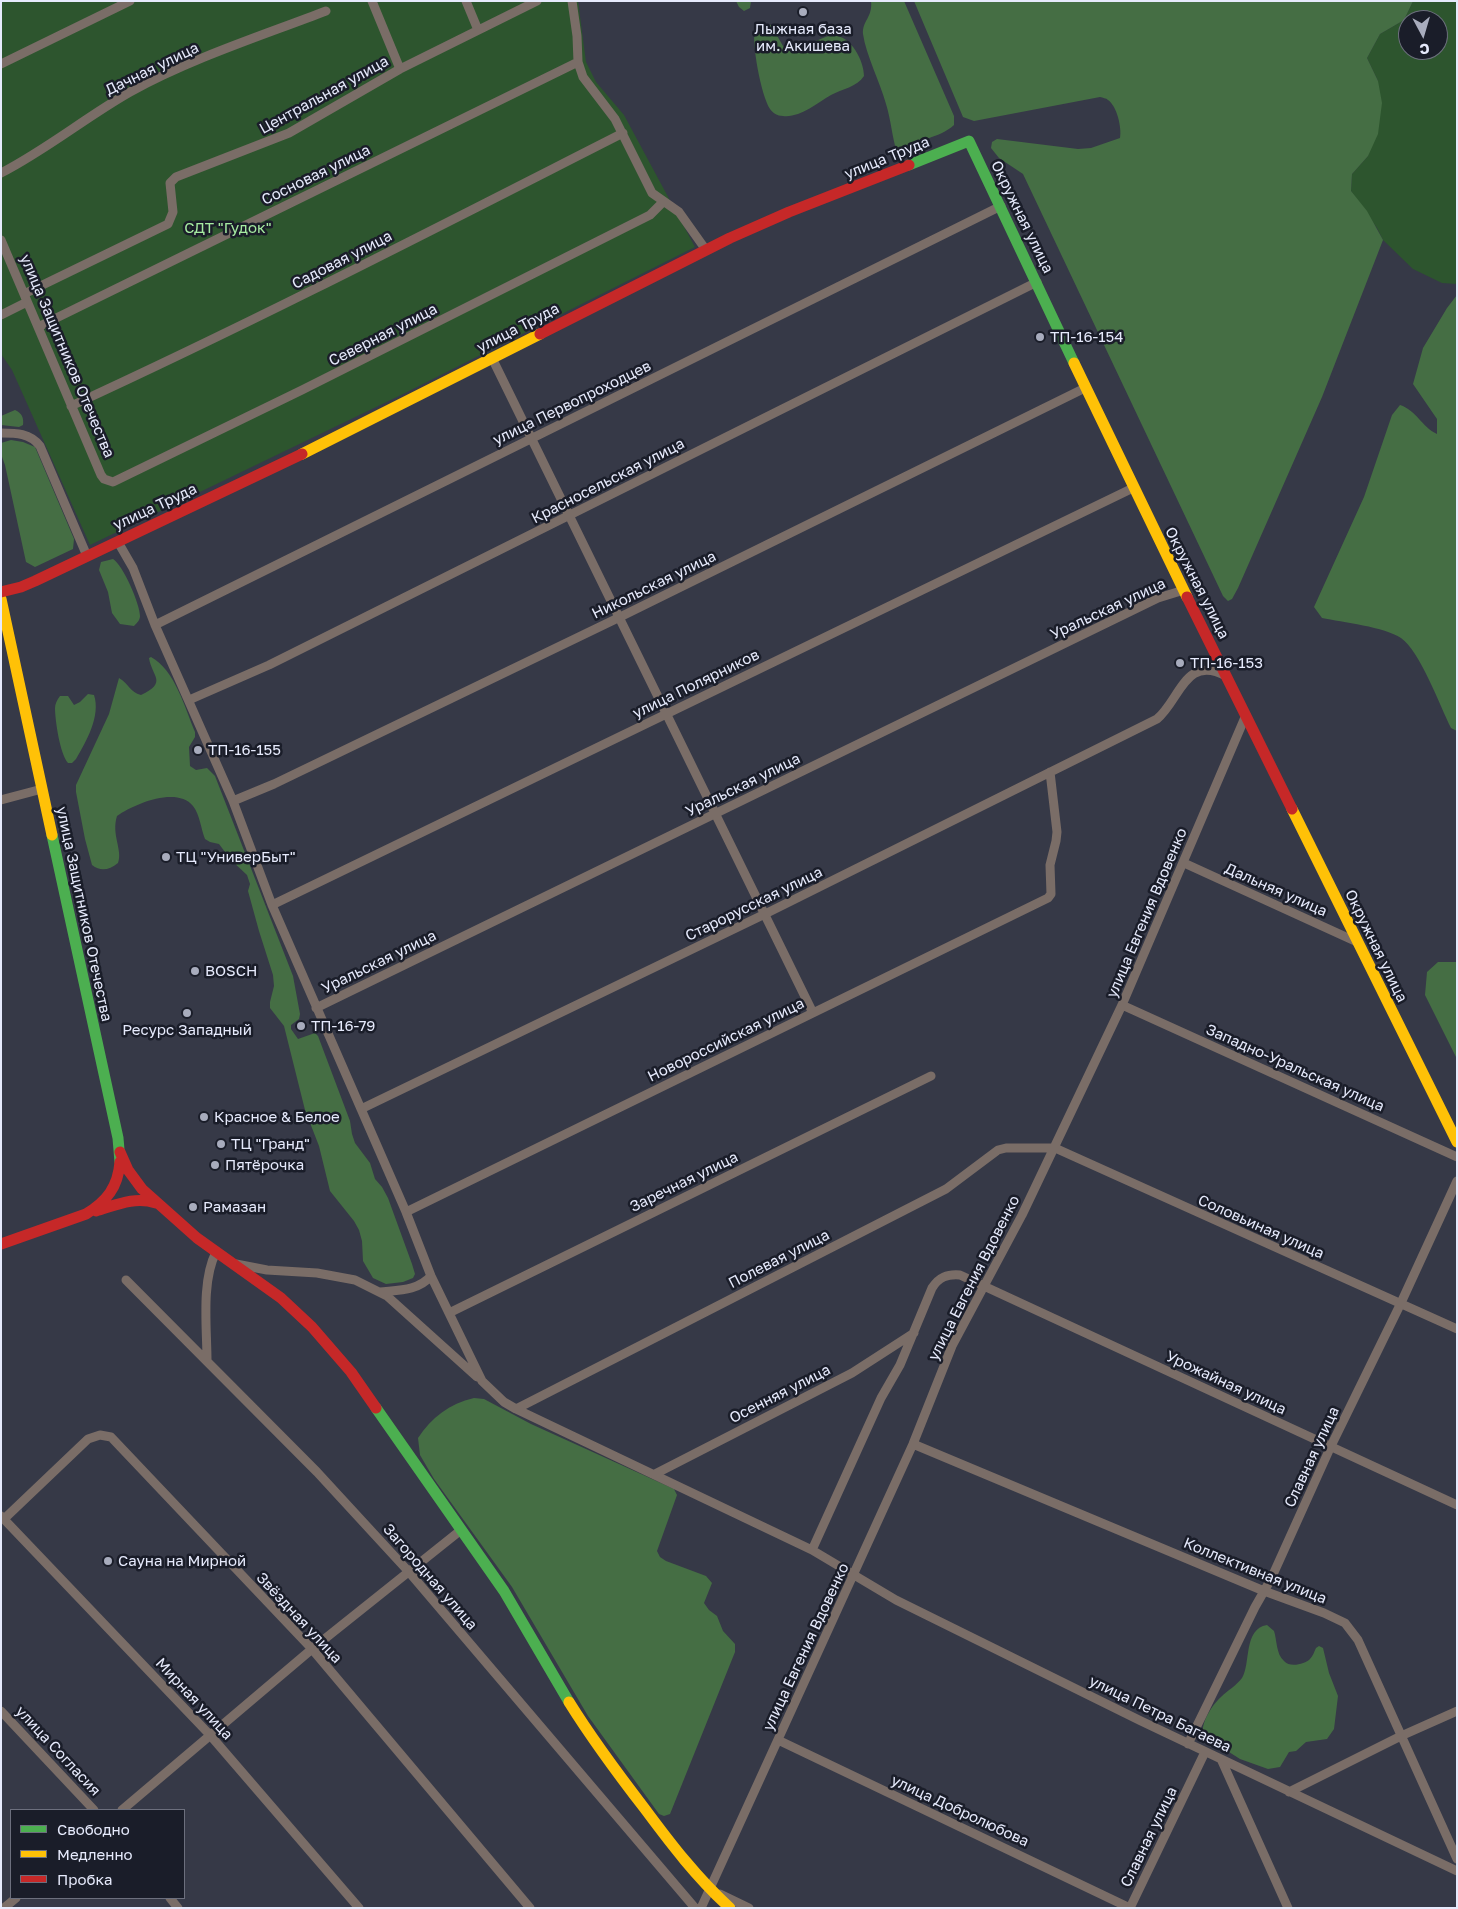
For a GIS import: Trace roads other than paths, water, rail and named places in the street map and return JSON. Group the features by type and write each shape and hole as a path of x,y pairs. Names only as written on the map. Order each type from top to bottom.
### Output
{"street":[{"path":"1,64 130,1"},
{"path":"372,1 400,69"},
{"path":"466,1 478,30"},
{"name":"Центральная улица","path":"26,298 168,224 173,212 170,183 176,177 289,133 400,69 537,1"},
{"path":"572,1 577,36 578,62 583,77 609,109 656,197 679,212 706,250"},
{"name":"Дачная улица","path":"1,173 19,164 97,112 142,86 220,52 326,11"},
{"name":"Сосновая улица","path":"38,327 578,62"},
{"name":"Садовая улица","path":"71,406 282,306 623,133"},
{"name":"Окружная улица","path":"969,141 1037,282 1084,388 1457,1142"},
{"name":"улица Труда","path":"1,592 21,587 290,460 706,250 788,211 834,195 969,141"},
{"name":"Северная улица","path":"108,481 119,480 488,298 650,215 663,202"},
{"name":"улица Первопроходцев","path":"155,625 1001,206"},
{"name":"улица Защитников Отечества","path":"1,240 101,475 108,481"},
{"name":"Красносельская улица","path":"190,700 269,665 1037,282"},
{"path":"1,315 26,298"},
{"path":"492,358 813,1012"},
{"name":"Никольская улица","path":"233,801 274,784 618,618 1084,388"},
{"path":"1,433 25,435 35,439 40,446 87,556"},
{"name":"улица Полярников","path":"272,905 1133,488"},
{"path":"118,542 133,568 155,625 190,700 233,801 272,905 406,1212 431,1276 482,1381"},
{"name":"Уральская улица","path":"316,1008 1158,598 1184,590"},
{"name":"улица Защитников Отечества","path":"1,599 120,1152 121,1166 115,1186 102,1204 82,1216"},
{"name":"Старорусская улица","path":"361,1109 766,914 1157,719 1165,713 1176,693 1191,676 1199,672 1208,670 1228,677"},
{"name":"улица Евгения Вдовенко","path":"701,1908 913,1444 952,1346 1022,1215 1122,1005 1246,715"},
{"name":"Новороссийская улица","path":"406,1212 1048,898 1052,888 1050,865 1057,832 1050,772"},
{"path":"1,800 42,789"},
{"name":"Дальняя улица","path":"1184,863 1357,942"},
{"name":"Западно-Уральская улица","path":"1122,1005 1457,1156"},
{"name":"Заречная улица","path":"449,1313 931,1076"},
{"name":"Полевая улица","path":"516,1409 946,1189 998,1150 1006,1148 1055,1148"},
{"name":"Соловьиная улица","path":"1055,1148 1400,1305 1457,1329"},
{"path":"120,1152 135,1181 160,1205 197,1238 281,1298 332,1349 364,1389 504,1591 582,1724 603,1754 686,1863 710,1890 730,1908"},
{"name":"Славная улица","path":"1188,1744 1271,1579 1457,1181"},
{"path":"1,1244 137,1199 145,1199 160,1205"},
{"path":"207,1361 208,1284 211,1262 216,1252"},
{"name":"улица Петра Багаева","path":"233,1264 267,1270 317,1273 355,1280 380,1292 433,1335 504,1402 516,1409 812,1550 896,1600 1188,1744 1457,1871"},
{"name":"Урожайная улица","path":"812,1550 881,1398 900,1365 932,1288 943,1276 960,1275 1457,1505"},
{"path":"380,1292 406,1290 426,1282 431,1276"},
{"name":"Загородная улица","path":"126,1280 317,1472 409,1572 695,1908"},
{"name":"Осенняя улица","path":"655,1474 852,1373 914,1333"},
{"name":"Звёздная улица","path":"3,1517 88,1439 100,1435 110,1437 312,1649 530,1908"},
{"name":"Коллективная улица","path":"913,1444 1345,1623 1353,1631 1457,1859"},
{"name":"Мирная улица","path":"3,1517 210,1735 359,1908"},
{"path":"123,1809 312,1649 461,1530"},
{"name":"улица Согласия","path":"1,1711 93,1809"},
{"path":"1289,1792 1401,1736 1457,1711"},
{"name":"улица Добролюбова","path":"778,1740 1130,1908"},
{"name":"Славная улица","path":"1130,1908 1205,1752"},
{"path":"1221,1759 1288,1908"},
{"path":"710,1890 749,1908"},
{"path":"2,1908 15,1899"}],"place":[{"name":"Лыжная база им. Акишева","path":"803,12"},
{"name":"ТП-16-154","path":"1040,337"},
{"name":"ТП-16-153","path":"1180,663"},
{"name":"ТП-16-155","path":"198,750"},
{"name":"ТЦ \"УниверБыт\"","path":"166,857"},
{"name":"BOSCH","path":"195,971"},
{"name":"Ресурс Западный","path":"187,1013"},
{"name":"ТП-16-79","path":"301,1026"},
{"name":"Красное & Белое","path":"204,1117"},
{"name":"ТЦ \"Гранд\"","path":"221,1144"},
{"name":"Пятёрочка","path":"215,1165"},
{"name":"Рамазан","path":"193,1207"},
{"name":"Сауна на Мирной","path":"108,1561"}],"park label":[{"name":"СДТ \"Гудок\"","path":"228,228"}]}
